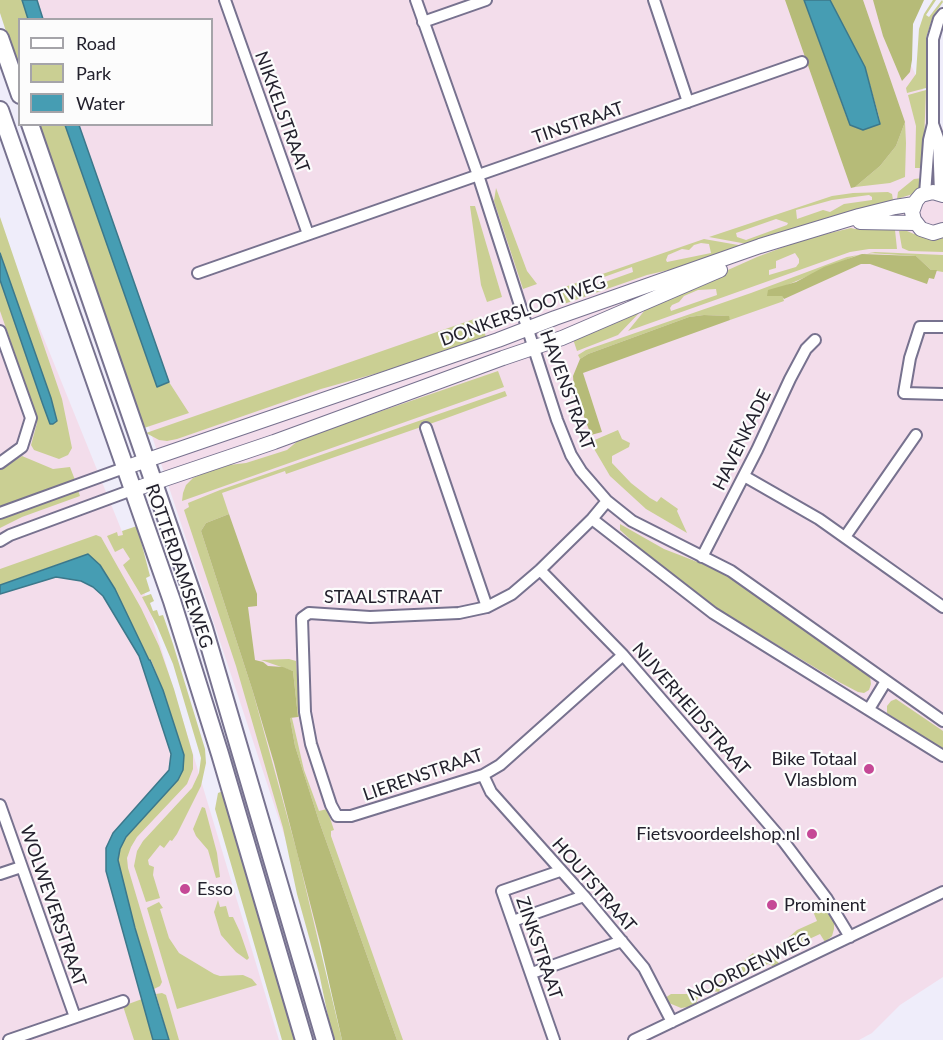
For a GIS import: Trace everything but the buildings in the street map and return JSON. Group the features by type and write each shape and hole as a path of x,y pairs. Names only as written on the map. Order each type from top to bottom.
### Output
{"main road":[{"path":"0,38 18,89"},
{"name":"ROTTERDAMSEWEG","path":"0,110 197,679 304,1040"},
{"name":"ROTTERDAMSEWEG","path":"31,126 174,538 226,698 325,1040"}],"street":[{"name":"NIKKELSTRAAT","path":"225,0 308,234"},
{"name":"HAVENSTRAAT","path":"416,0 478,175 533,348 571,455 591,484 607,501 641,526 746,582 943,721"},
{"path":"423,22 486,0"},
{"path":"654,0 688,102"},
{"path":"925,194 929,140 933,124 933,39 939,19 943,14"},
{"name":"TINSTRAAT","path":"478,175 802,62"},
{"path":"915,223 912,212 914,204 925,194 942,194 938,138 933,124"},
{"path":"198,273 478,175"},
{"name":"DONKERSLOOTWEG","path":"124,468 760,246 859,216 914,204"},
{"name":"DONKERSLOOTWEG","path":"132,490 308,430 588,328 768,249 819,231 873,221 915,223 928,233 943,230"},
{"path":"943,327 920,327 910,358 904,393 943,394"},
{"path":"0,331 31,418 22,447 0,463"},
{"name":"HAVENKADE","path":"702,557 790,379 806,349 815,340"},
{"path":"426,428 487,607"},
{"path":"845,537 916,435"},
{"path":"0,513 124,468"},
{"path":"744,476 819,519 942,603"},
{"path":"0,541 132,490"},
{"name":"STAALSTRAAT","path":"305,712 302,618 309,613 370,617 459,613 487,607 512,594 540,570 607,501"},
{"path":"592,519 714,613 943,756"},
{"name":"NIJVERHEIDSTRAAT","path":"540,570 623,656 784,842 827,899 850,936"},
{"name":"LIERENSTRAAT","path":"305,712 311,744 331,805 337,816 351,816 483,775 500,765 623,656"},
{"path":"869,710 886,681"},
{"name":"HOUTSTRAAT","path":"483,775 491,792 644,968 672,1022"},
{"name":"WOLWEVERSTRAAT","path":"0,805 75,1017"},
{"path":"0,874 21,867"},
{"name":"ZINKSTRAAT","path":"554,1040 502,891 560,871"},
{"name":"NOORDENWEG","path":"634,1040 943,892"},
{"path":"513,921 584,897"},
{"path":"532,974 622,941"},
{"path":"9,1040 123,1001"}],"shaded area":[{"path":"8,0 884,0 900,43 943,130 943,977 900,1005 872,1033 859,1040 352,1040 49,126 213,126 213,18 19,18"},
{"path":"0,230 138,571 279,1040 0,1040"}],"green space":[{"path":"0,0 22,0 28,18 18,18 18,68 0,13"},
{"path":"785,0 804,0 847,118 863,130 880,124 879,117 865,67 830,0 863,0 905,122 896,146 880,166 855,187 851,188"},
{"path":"873,0 924,0 913,24 910,72 902,81 883,36"},
{"path":"933,0 936,0 926,15 929,17 942,0 943,2 933,16 926,38 926,88 907,93 906,88 916,74 919,29 924,14"},
{"path":"926,90 923,168 915,168 916,126 908,95"},
{"path":"905,122 905,177 890,183 855,187 880,166 896,146"},
{"path":"37,126 65,126 157,387 169,382 189,413 144,428"},
{"path":"923,178 922,187 916,193 897,199 898,192 914,179"},
{"path":"496,188 527,271 537,284 523,289 494,201"},
{"path":"888,192 892,194 893,200 747,244 709,237 832,196","holes":["869,195 872,200 844,204 830,212 823,210 797,219 796,210 832,200","776,219 788,223 746,240 737,237 736,233"]},
{"path":"470,206 475,206 502,297 487,302 481,285"},
{"path":"0,217 62,399 72,448 68,455 59,459 34,450 31,445 37,423 35,411 0,311 0,280 43,405 57,421 0,252"},
{"path":"851,228 895,230 897,249 850,252 628,331 645,310 663,299 757,257 805,239","holes":["795,253 799,259 796,267 769,275 769,270 776,268 776,261","716,289 717,295 671,311 672,305 684,296 698,290"]},
{"path":"899,231 943,236 943,252 909,251 902,248"},
{"path":"704,239 744,246 699,263 647,275 561,305 556,290","holes":["701,243 709,244 711,253 667,262 668,255 682,249 689,250","632,267 633,272 577,292 576,287"]},
{"path":"867,253 780,288 784,301 730,320 728,316 689,317 580,359 578,355 586,350 847,257"},
{"path":"869,253 943,255 943,272 931,270 916,256"},
{"path":"862,254 916,256 931,270 937,270 934,279 929,278 927,284 870,264 861,264 784,299 782,296 767,296 768,290 796,282 824,267"},
{"path":"641,311 618,335 577,351 573,339"},
{"path":"729,316 730,320 583,373 602,432 591,435 574,390 573,376 580,359 689,317"},
{"path":"480,317 486,337 417,362 321,389 177,439 159,440 146,433"},
{"path":"498,371 504,387 182,501 186,485 193,478 202,474 287,450 300,439"},
{"path":"505,391 507,396 444,419 286,474 285,471 222,493 229,514 206,523 201,531 253,692 297,852 342,1040 333,1040 283,828 236,666 184,510 189,507 188,503 220,490"},
{"path":"618,430 622,439 630,443 629,447 612,456 612,463 631,483 650,498 657,502 661,497 678,509 687,533 646,509 610,476 590,442"},
{"path":"22,456 53,469 70,467 75,480 0,508 0,470"},
{"path":"77,487 80,496 22,517 0,528 0,518"},
{"path":"229,514 257,594 257,606 248,607 255,660 268,666 283,667 293,671 298,717 290,718 295,746 319,821 397,1040 342,1040 320,942 274,763 201,531 206,523"},
{"path":"620,524 664,549 731,575 870,676 869,690 864,693 858,692 839,682 726,614 643,551 620,530"},
{"path":"137,526 150,576 146,578 150,591 141,595 123,565 130,559 123,548 115,552 107,536 117,532 118,536 123,535 122,531"},
{"path":"96,535 101,537 141,608 159,646 193,755 193,769 187,784 137,837 127,858 162,982 154,989 135,928 118,860 126,837 184,755 163,690 151,660 115,589 100,565 67,561 0,585 0,569"},
{"path":"151,594 154,601 150,603 153,611 157,610 159,616 163,615 173,644 205,749 206,763 201,786 177,834 164,848 160,845 148,860 149,865 154,867 153,875 160,898 146,902 134,866 137,851 143,841 192,788 199,773 201,758 173,664 142,597"},
{"path":"261,660 296,661 300,716 298,717 293,671"},
{"path":"896,699 943,731 943,750 887,713 887,706"},
{"path":"290,718 292,718 304,770 319,811 327,809 334,830 331,831 331,836 403,1040 397,1040 319,821 295,746"},
{"path":"223,791 296,1040 282,1040 215,809 218,793"},
{"path":"202,807 205,808 217,853 220,877 216,878 208,850 193,829"},
{"path":"218,900 220,907 226,906 229,917 233,917 249,958 247,960 236,952 221,935 214,912"},
{"path":"159,902 163,908 160,909 169,938 179,953 214,974 243,975 252,979 257,985 177,1009 147,908"},
{"path":"812,909 826,910 834,922 832,936 825,942 820,934 775,955 779,964 773,966 768,964 721,987 719,992 712,991 698,998 696,1004 688,1007 681,1008 669,1003 665,998 671,994 696,994 715,986 753,953 761,962 797,930 817,921"},
{"path":"156,994 166,995 179,1040 169,1040"},
{"path":"142,999 153,1040 134,1040 123,1006"}],"water":[{"path":"22,0 37,0 43,18 28,18"},
{"path":"804,0 830,0 865,67 880,124 863,130 850,125"},
{"path":"65,126 79,126 169,382 157,387"},
{"path":"0,253 51,398 57,421 53,424 50,424 43,405 0,280"},
{"path":"88,554 100,565 115,589 150,660 163,690 184,755 183,770 178,780 126,837 118,860 135,928 169,1040 153,1040 106,871 106,848 113,833 169,770 171,754 139,656 103,596 93,587 81,581 56,577 0,594 0,585"}],"place":[{"name":"Bike Totaal Vlasblom","path":"869,769"},
{"name":"Fietsvoordeelshop.nl","path":"812,834"},
{"name":"Esso","path":"185,889"},
{"name":"Prominent","path":"772,905"}]}
